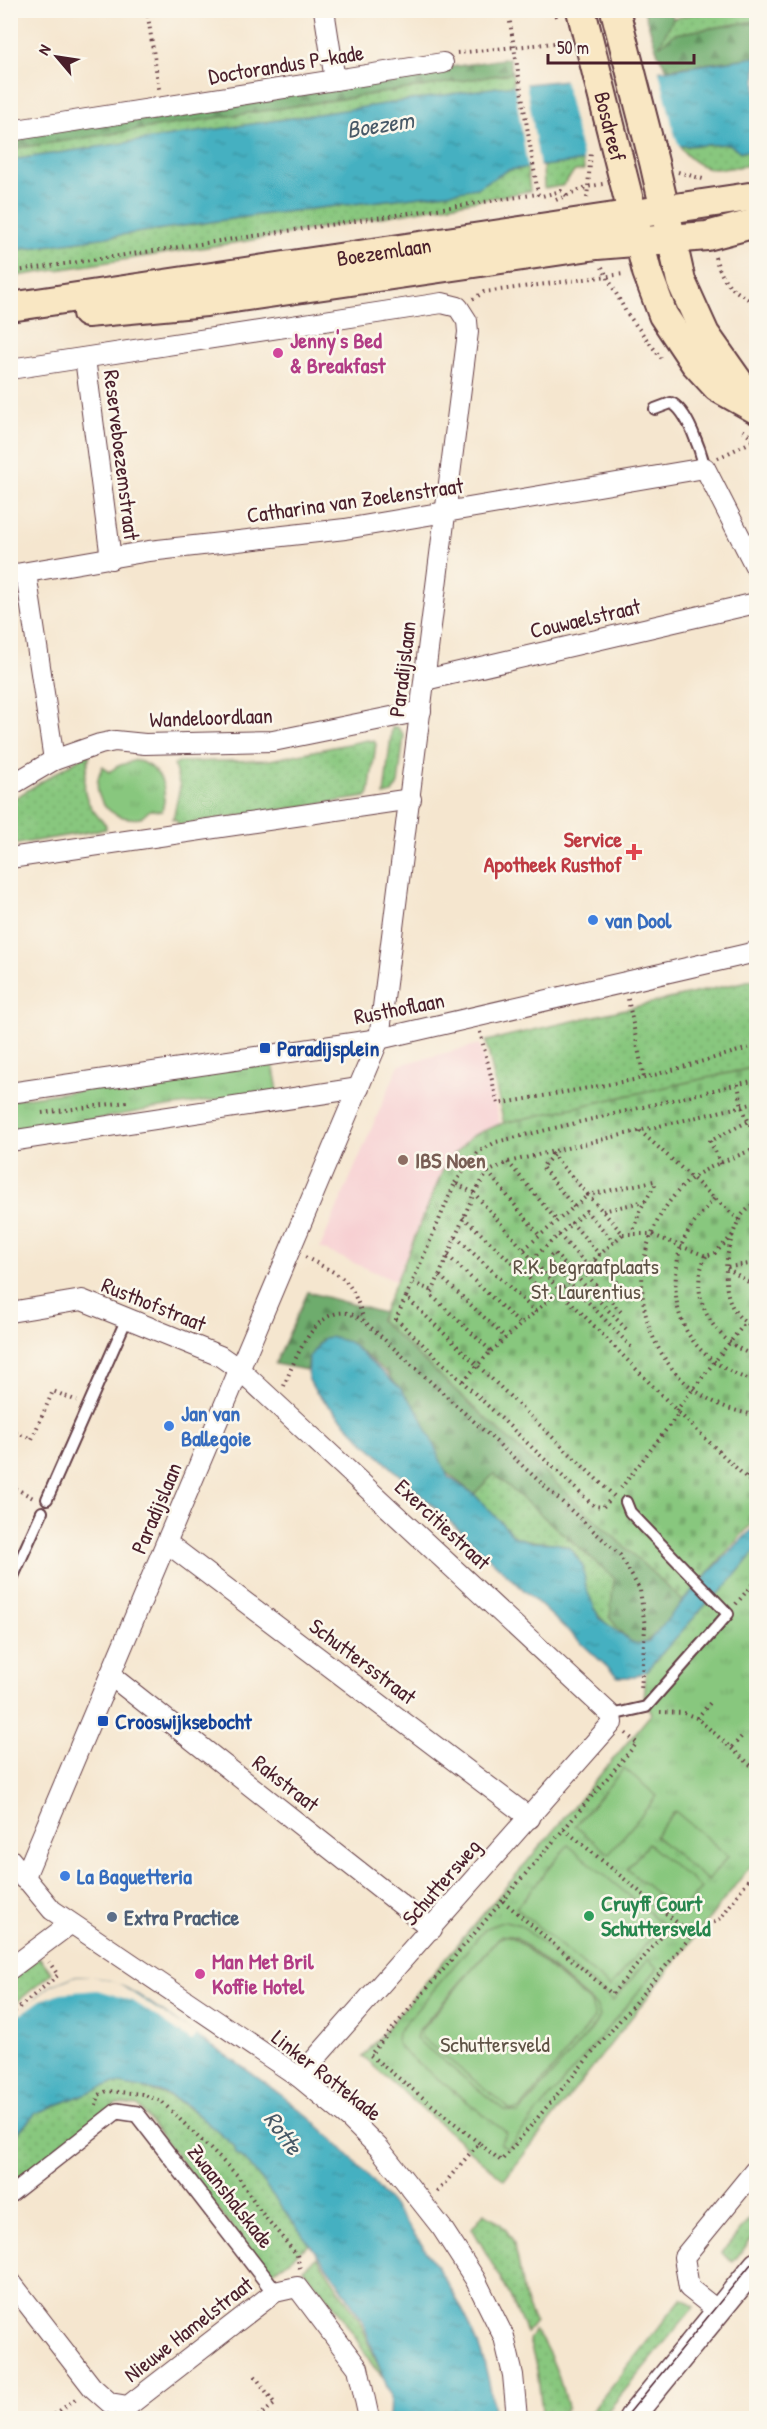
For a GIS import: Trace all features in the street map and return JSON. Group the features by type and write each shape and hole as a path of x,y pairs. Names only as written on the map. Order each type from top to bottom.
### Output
{"main road":[{"name":"Bosdreef","path":"581,10 639,242 663,315 678,339 717,387 756,408"},
{"name":"Bosdreef","path":"615,10 654,162 681,281 705,334 756,408"},
{"name":"Boezemlaan","path":"10,307 756,196"},
{"name":"Boezemlaan","path":"10,320 206,302 597,245 707,236 756,224"}],"street":[{"path":"324,10 335,80"},
{"name":"Doctorandus P-kade","path":"10,131 443,63"},
{"path":"10,369 442,303 458,307"},
{"name":"Paradijslaan","path":"379,1039 468,332 467,321 458,307"},
{"name":"Reserveboezemstraat","path":"85,358 111,559"},
{"path":"705,468 756,568"},
{"name":"Catharina van Zoelenstraat","path":"18,574 149,551 345,530 705,468"},
{"path":"18,574 54,760"},
{"name":"Couwaelstraat","path":"425,680 756,603"},
{"name":"Wandeloordlaan","path":"10,786 54,760 85,747 115,741 145,744 273,741 421,711"},
{"path":"10,858 411,799"},
{"name":"Rusthoflaan","path":"13,1102 129,1075 379,1039 756,952"},
{"path":"13,1133 132,1123 359,1088 379,1039"},
{"name":"Paradijslaan","path":"24,1879 359,1088"},
{"name":"Rusthofstraat","path":"10,1312 82,1300 220,1356 240,1370"},
{"name":"Exercitiestraat","path":"240,1370 275,1400 611,1715"},
{"name":"Schuttersstraat","path":"167,1543 530,1818"},
{"name":"Rakstraat","path":"110,1676 432,1929"},
{"name":"Schuttersweg","path":"299,2078 612,1723 611,1715"},
{"name":"Linker Rottekade","path":"10,1859 46,1905 70,1924 299,2078 349,2118 379,2148 442,2228 475,2279 504,2337 513,2375 517,2418"},
{"path":"10,1969 70,1924"},
{"name":"Zwaanshalskade","path":"10,2195 117,2112 137,2114 275,2292"},
{"path":"718,2311 689,2288 684,2257 756,2169"},
{"path":"631,2418 756,2265"},
{"name":"Nieuwe Hamelstraat","path":"10,2281 92,2387 110,2403 128,2406 275,2292"},
{"path":"275,2292 297,2287 349,2353 363,2383 369,2418"}],"lane":[{"path":"655,409 671,403 680,409 701,453 705,468"},
{"path":"42,1499 128,1318"},
{"path":"611,1715 646,1707 728,1614 630,1512 626,1502"},
{"path":"10,1583 42,1512"}],"path":[{"path":"147,10 162,107"},
{"path":"508,10 533,170"},
{"path":"10,22 14,43 10,49"},
{"path":"443,63 450,54 514,45 522,47 564,42"},
{"name":"Bosdreef","path":"567,196 586,187 591,172"},
{"path":"10,272 538,194"},
{"path":"715,260 720,275 728,287 756,304"},
{"path":"606,275 626,312 665,362"},
{"path":"458,307 484,292 589,278"},
{"path":"705,468 720,457 755,440"},
{"path":"625,983 644,1078"},
{"path":"477,1017 498,1104 644,1078 756,1046"},
{"path":"129,1075 127,1084 132,1102 132,1123"},
{"path":"745,1323 693,1389 615,1496 603,1507 594,1506 396,1319 455,1183 478,1152 496,1142 756,1080"},
{"path":"738,1084 742,1107 756,1138"},
{"path":"108,1094 110,1111"},
{"path":"13,1102 13,1133"},
{"path":"42,1113 110,1102"},
{"path":"491,1351 431,1294 474,1193 488,1172 508,1162 756,1103"},
{"path":"41,1106 43,1119"},
{"path":"721,1164 710,1141 749,1121"},
{"path":"640,1131 739,1220"},
{"path":"756,1148 691,1178 672,1198 650,1234 644,1259 642,1289 648,1328 666,1360 693,1389 729,1408 756,1415"},
{"path":"552,1153 623,1234"},
{"path":"552,1153 542,1167 574,1207"},
{"path":"508,1162 557,1221"},
{"path":"488,1172 540,1236"},
{"path":"524,1250 588,1195 654,1181 656,1185 645,1201 632,1233"},
{"path":"455,1183 474,1193 560,1291 677,1412 756,1487"},
{"path":"714,1199 693,1225 681,1246 676,1279 678,1310 692,1340 713,1363 756,1382"},
{"path":"603,1211 645,1201"},
{"path":"756,1201 739,1220 727,1268 728,1296 732,1307 745,1323 756,1328"},
{"path":"532,1259 586,1211 614,1242"},
{"path":"464,1217 551,1299"},
{"path":"572,1223 600,1255"},
{"path":"463,1381 491,1351 623,1234 650,1234 706,1256 715,1253 734,1234"},
{"path":"559,1235 588,1266"},
{"path":"456,1237 536,1312"},
{"path":"292,1250 343,1277 351,1285 364,1321"},
{"path":"626,1329 554,1253 547,1259 634,1350"},
{"path":"706,1256 700,1277 704,1308 709,1320 729,1343 756,1356"},
{"path":"448,1257 521,1325"},
{"path":"595,1260 624,1289"},
{"path":"727,1268 756,1263"},
{"path":"727,1268 756,1287"},
{"path":"582,1271 623,1314"},
{"path":"440,1276 506,1338"},
{"path":"412,1283 433,1291"},
{"path":"406,1298 615,1496 626,1502"},
{"path":"275,1400 300,1347 318,1325 339,1314 347,1313 364,1321 620,1555 640,1590 645,1627 642,1682"},
{"path":"10,1430 32,1439 53,1391 88,1406"},
{"path":"10,1443 16,1432"},
{"path":"747,1478 756,1469"},
{"path":"11,1488 42,1499"},
{"path":"728,1614 756,1580"},
{"path":"697,1718 710,1703"},
{"path":"646,1707 649,1712 684,1713 697,1718 732,1746 756,1770"},
{"path":"732,1746 744,1734"},
{"path":"637,1743 370,2055 501,2162 692,1935 720,1919 756,1869"},
{"path":"564,1829 692,1935"},
{"path":"503,1901 599,1980 612,1994 675,1921"},
{"path":"424,2206 478,2143"},
{"path":"255,2376 275,2404 256,2418"},
{"path":"50,2418 92,2387"}],"shaded area":[{"name":"IBS Noen","path":"480,1044 500,1124 472,1136 446,1163 395,1281 320,1248 399,1065"}],"green space":[{"path":"644,11 671,11 673,19 659,46 675,34 756,21 756,57 667,69 658,54"},
{"path":"702,11 756,11 756,21 675,34 658,47 673,19"},
{"path":"509,58 512,73 11,149 11,135"},
{"path":"512,73 514,86 11,160 11,149"},
{"path":"729,144 741,152 756,150 756,164 723,169 705,167 696,163 679,146"},
{"path":"583,161 584,170 575,171 562,186 544,188 543,166"},
{"path":"527,168 530,191 247,241 11,277 10,251 259,215 447,193 508,170"},
{"path":"392,727 397,727 404,735 398,785 392,793 384,795"},
{"path":"367,740 374,741 376,744 369,793 366,797 178,825 177,820 173,819 180,787 174,765 178,762 270,760"},
{"path":"87,754 90,756 85,777 85,794 92,809 106,825 106,829 11,845 10,801"},
{"path":"136,760 157,773 163,786 164,802 162,811 150,810 141,818 130,818 120,816 104,805 99,797 98,777 103,766 109,772 118,766"},
{"path":"756,979 756,1067 504,1124 486,1041"},
{"path":"273,1063 278,1091 147,1110 11,1135 11,1100"},
{"name":"R.K. begraafplaats St. Laurentius","path":"756,1067 756,1519 683,1601 380,1320 446,1163 472,1136 500,1124"},
{"path":"308,1292 383,1313 380,1320 683,1601 661,1629 639,1644 630,1641 610,1618 614,1578 494,1474 474,1494 443,1470 419,1412 386,1372 349,1342 321,1342 309,1357 307,1370 275,1364"},
{"path":"493,1473 614,1578 610,1618 632,1642 616,1632 596,1613 588,1596 579,1560 574,1552 562,1545 517,1537 499,1523 474,1494"},
{"name":"Schuttersveld","path":"756,1550 756,1859 504,2180 363,2057 652,1713 644,1700 646,1671 709,1601 723,1590"},
{"path":"624,1768 657,1796 609,1854 575,1826"},
{"path":"675,1811 728,1856 708,1881 655,1836"},
{"path":"648,1844 701,1888 680,1913 627,1869"},
{"name":"Cruyff Court Schuttersveld","path":"568,1845 663,1924 610,1987 516,1908"},
{"path":"505,1921 520,1925 613,2001 648,1959 658,1968 507,2149 500,2143 507,2133 405,2053 397,2043 398,2032 486,1928","holes":["501,1935 505,1936 498,1939 421,2030 421,2037 511,2110 520,2109 595,2018 591,2003 514,1938 506,1935 516,1937 596,2006 600,2016 596,2024 519,2113 504,2110 416,2039 418,2031"]},
{"path":"39,1957 52,1973 11,2007 11,1981"},
{"path":"113,2083 152,2090 167,2096 180,2102 205,2121 234,2146 236,2153 250,2165 310,2244 269,2275 138,2106 116,2104 11,2186 11,2140 36,2113"},
{"path":"756,2211 756,2234 733,2262 722,2253"},
{"path":"484,2213 505,2229 515,2248 524,2295 535,2322 526,2333 509,2294 472,2228"},
{"path":"317,2257 359,2319 383,2377 373,2366 339,2311 303,2269"},
{"path":"682,2298 694,2307 602,2418 586,2418"},
{"path":"534,2330 551,2357 562,2388 567,2408 559,2418 543,2418 537,2370 529,2340"}],"water":[{"name":"Boezem","path":"756,57 756,150 741,152 729,144 679,146 669,151 508,170 477,188 447,193 259,215 11,251 11,160 498,87 675,69"},
{"path":"330,1337 349,1342 400,1388 419,1412 448,1477 474,1494 514,1536 532,1542 556,1543 570,1548 583,1566 586,1588 599,1618 632,1642 639,1644 649,1641 695,1587 756,1525 756,1550 723,1590 709,1601 646,1671 635,1677 618,1677 365,1443 315,1391 308,1378 309,1357 324,1338"},
{"name":"Rotte","path":"76,1976 108,1981 151,2004 299,2109 352,2159 406,2222 452,2291 482,2356 495,2418 389,2418 390,2395 362,2320 338,2282 250,2165 236,2153 234,2146 185,2104 159,2091 113,2083 36,2113 11,2140 11,2019 51,1986"}],"pier":[{"path":"658,67 675,136 681,149 669,154 584,164 564,78"},
{"path":"526,82 540,168 528,170 514,83"},
{"path":"76,1976 92,1976 117,1983 196,2035 192,2041 133,2001 98,1990 61,1993 41,2000 20,2015 18,2012 51,1986"}],"tram line":[{"path":"625,2418 756,2258"}],"place":[{"name":"Jenny's Bed & Breakfast","path":"278,353"},
{"name":"Service Apotheek Rusthof","path":"634,852"},
{"name":"van Dool","path":"593,920"},
{"name":"Paradijsplein","path":"265,1048"},
{"name":"IBS Noen","path":"403,1160"},
{"name":"Jan van Ballegoie","path":"169,1426"},
{"name":"Crooswijksebocht","path":"103,1721"},
{"name":"La Baguetteria","path":"65,1876"},
{"name":"Cruyff Court Schuttersveld","path":"589,1916"},
{"name":"Extra Practice","path":"112,1917"},
{"name":"Man Met Bril Koffie Hotel","path":"200,1974"}]}
